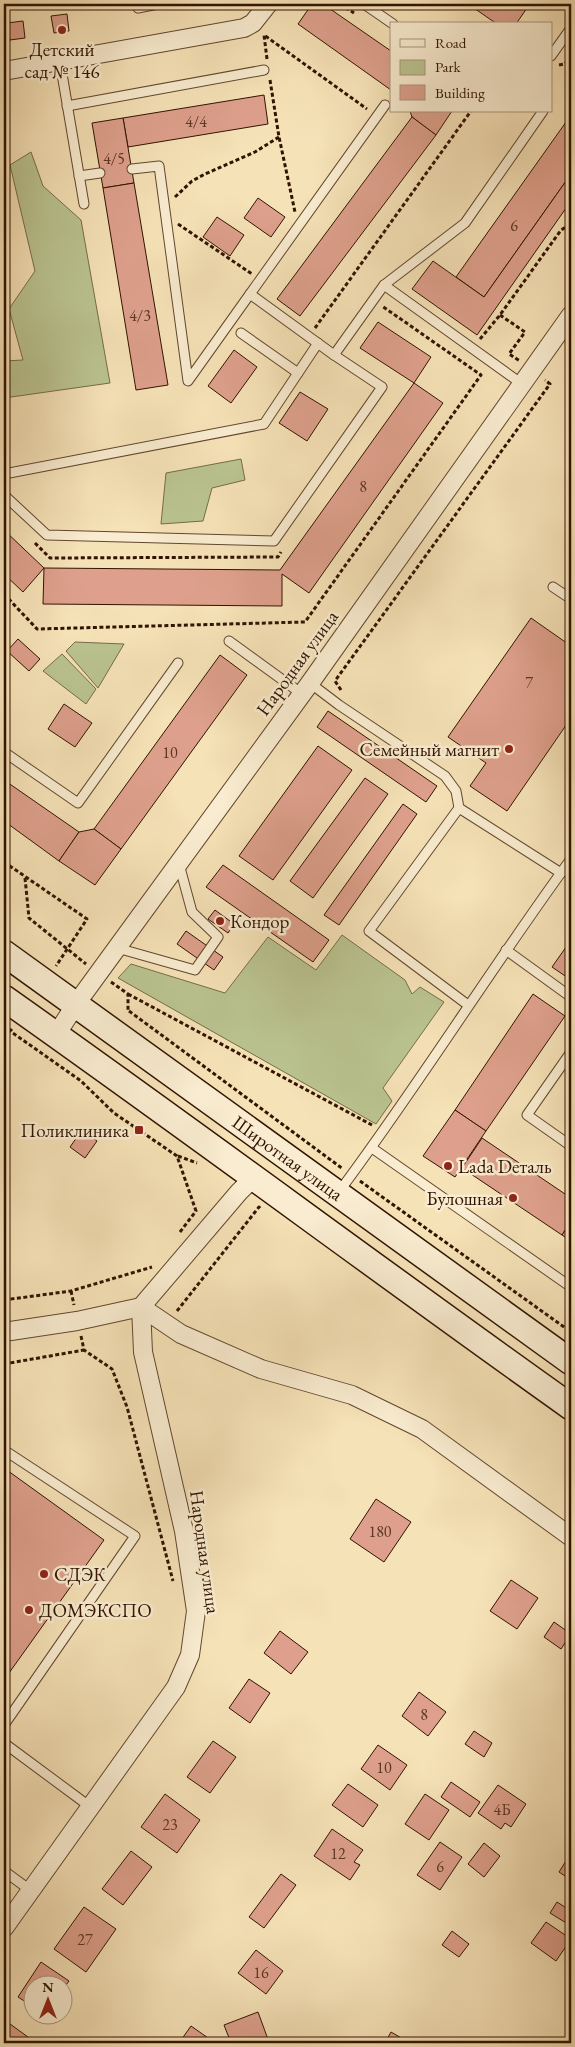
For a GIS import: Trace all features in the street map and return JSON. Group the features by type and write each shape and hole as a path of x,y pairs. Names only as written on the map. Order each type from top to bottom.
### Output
{"main road":[{"name":"Широтная улица","path":"4,953 571,1362"},
{"name":"Широтная улица","path":"4,998 168,1114 252,1178 571,1407"},
{"path":"429,1306 441,1310 454,1305 462,1294 460,1286 452,1275"},
{"path":"482,1344 476,1333 478,1320 481,1315 485,1310 492,1308 504,1312"}],"street":[{"path":"4,71 244,28 253,23 268,4"},
{"name":"Народная улица","path":"56,1035 76,1004 306,688 571,315"},
{"path":"4,1332 77,1321 141,1308 238,1192 252,1178"},
{"path":"141,1308 190,1338 261,1369 352,1395 422,1429 571,1537"},
{"name":"Народная улица","path":"4,1928 176,1687 190,1655 196,1611 184,1532 143,1352 141,1308"}],"lane":[{"path":"137,4 138,8 158,4"},
{"path":"364,4 390,22"},
{"path":"552,55 571,28"},
{"path":"60,62 84,204"},
{"path":"67,106 264,70"},
{"path":"132,169 159,166 188,381 385,104"},
{"path":"334,355 384,285 465,223 542,112"},
{"path":"79,176 100,174"},
{"path":"384,285 527,377"},
{"path":"4,495 48,535 274,541 382,387 250,294"},
{"path":"241,333 298,373"},
{"path":"4,474 264,424 318,343"},
{"path":"553,587 571,599"},
{"path":"229,640 306,688 339,705 445,776 456,790 459,808 369,931 468,1005"},
{"path":"4,752 78,803 178,663"},
{"path":"459,808 561,873"},
{"path":"338,1194 372,1148 468,1005 571,858"},
{"path":"117,948 195,970 218,937 192,912 179,863"},
{"path":"506,950 571,997"},
{"path":"571,1052 528,1115 571,1146"},
{"path":"372,1148 571,1287"},
{"path":"4,1450 135,1536 4,1725"},
{"path":"4,1744 90,1806"},
{"path":"4,1871 30,1890"}],"path":[{"path":"267,60 264,35 377,116"},
{"path":"270,78 279,137 298,227"},
{"path":"314,328 470,112"},
{"path":"165,206 192,181 255,152 279,137"},
{"path":"166,216 261,280"},
{"path":"473,334 481,340 561,230 571,224"},
{"path":"339,705 345,695 335,682 550,384 527,377 510,354 525,332 500,315"},
{"path":"30,539 50,558 278,557 283,549"},
{"path":"4,862 88,920 45,982"},
{"path":"25,877 29,918 68,950"},
{"path":"128,994 383,1131"},
{"path":"24,1012 10,1031 81,1081 114,1114 177,1156 196,1211 179,1234"},
{"path":"177,1311 259,1207 267,1213"},
{"path":"4,1300 71,1291 156,1266"},
{"path":"4,1364 84,1350 112,1369 126,1407 174,1588"}],"green space":[{"path":"31,152 43,186 81,220 110,383 4,398 4,361 23,360 9,309 35,271 10,165"},
{"path":"241,459 245,480 212,488 203,521 161,524 166,473"},
{"path":"75,642 124,644 98,688 66,651"},
{"path":"62,654 96,689 86,704 43,671"},
{"path":"342,935 405,980 412,994 420,987 444,1002 383,1088 392,1101 376,1124 118,978 131,964 225,993 268,937 316,970"}],"building":[{"path":"312,4 323,4 390,50 390,89 298,24"},
{"path":"468,4 522,4 527,8 517,22 494,22"},
{"path":"67,14 69,31 54,33 51,16"},
{"path":"23,21 25,38 10,40 7,23"},
{"path":"264,95 268,124 128,147 123,118"},
{"path":"410,112 451,112 436,135 412,117"},
{"path":"571,115 571,174 484,297 456,277"},
{"path":"412,117 436,135 300,316 277,299"},
{"path":"123,118 134,183 103,188 92,123"},
{"path":"571,174 571,201 477,335 412,289 433,261 484,297"},
{"path":"134,183 168,385 136,390 103,188"},
{"path":"258,198 285,217 271,237 244,218"},
{"path":"217,217 244,235 230,256 203,237"},
{"path":"378,322 431,357 414,383 360,348"},
{"path":"234,350 257,367 231,403 208,386"},
{"path":"414,383 443,403 309,593 282,574 282,606 43,604 44,568 280,570"},
{"path":"300,392 328,409 307,441 279,423"},
{"path":"4,530 44,568 23,592 4,574"},
{"path":"531,618 571,646 571,718 507,811 470,786 486,763 448,737"},
{"path":"18,639 40,659 29,671 7,651"},
{"path":"220,655 247,675 121,849 94,829"},
{"path":"64,704 92,723 75,747 48,729"},
{"path":"328,711 437,786 426,802 317,727"},
{"path":"318,746 352,770 273,880 239,856"},
{"path":"365,778 388,794 313,898 290,881"},
{"path":"4,780 79,832 59,861 4,821"},
{"path":"403,804 417,814 339,925 324,915"},
{"path":"94,829 121,849 95,885 59,861 79,832"},
{"path":"223,865 329,940 313,962 206,887"},
{"path":"215,910 234,924 228,933 208,919"},
{"path":"186,931 223,957 214,970 177,944"},
{"path":"571,940 571,980 552,967"},
{"path":"533,994 565,1016 486,1131 455,1110"},
{"path":"455,1110 486,1131 455,1177 423,1156"},
{"path":"82,1130 97,1141 85,1158 70,1147"},
{"path":"482,1138 571,1198 571,1221 562,1235 462,1168"},
{"path":"571,1221 571,1241 562,1235"},
{"name":"ДОМЭКСПО","path":"4,1468 104,1540 4,1680"},
{"path":"376,1499 411,1522 384,1562 350,1539"},
{"path":"511,1580 538,1598 517,1629 490,1611"},
{"path":"554,1622 571,1634 561,1649 544,1637"},
{"path":"280,1631 308,1652 291,1674 264,1653"},
{"path":"249,1679 270,1693 250,1723 229,1708"},
{"path":"419,1692 446,1712 428,1736 402,1716"},
{"path":"474,1731 492,1743 484,1757 465,1744"},
{"path":"213,1741 236,1757 210,1793 187,1777"},
{"path":"378,1745 407,1765 390,1790 361,1769"},
{"path":"451,1782 480,1802 470,1817 441,1797"},
{"path":"348,1784 378,1805 363,1827 332,1805"},
{"path":"498,1785 526,1804 511,1827 505,1823 501,1829 478,1813"},
{"path":"165,1794 200,1820 177,1853 141,1827"},
{"path":"425,1794 449,1810 429,1840 405,1824"},
{"path":"332,1829 363,1850 354,1862 360,1865 350,1880 314,1856"},
{"path":"440,1842 462,1857 440,1890 417,1875"},
{"path":"484,1843 500,1856 484,1877 468,1864"},
{"path":"131,1851 152,1867 123,1905 102,1889"},
{"path":"571,1853 571,1880 559,1872"},
{"path":"281,1874 296,1885 264,1928 249,1917"},
{"path":"557,1902 571,1911 571,1926 550,1913"},
{"path":"84,1907 116,1929 86,1972 54,1949"},
{"path":"546,1922 571,1939 556,1961 531,1943"},
{"path":"452,1931 469,1944 459,1957 442,1945"},
{"path":"256,1950 283,1971 266,1994 238,1973"},
{"path":"41,1962 59,1974 33,1974"},
{"path":"22,1991 22,2000 18,1997"},
{"path":"258,2012 269,2042 231,2043 224,2025"},
{"path":"6,2021 32,2040 29,2043 4,2043 4,2025"},
{"path":"191,2026 211,2040 209,2043 179,2043"},
{"path":"391,2032 410,2043 385,2043"}],"place":[{"name":"Детский сад № 146","path":"62,30"},
{"name":"Семейный магнит","path":"509,749"},
{"name":"Кондор","path":"220,921"},
{"name":"Поликлиника","path":"139,1130"},
{"name":"Lada Dеталь","path":"448,1166"},
{"name":"Булошная","path":"513,1198"},
{"name":"СДЭК","path":"44,1574"},
{"name":"ДОМЭКСПО","path":"29,1610"}]}
